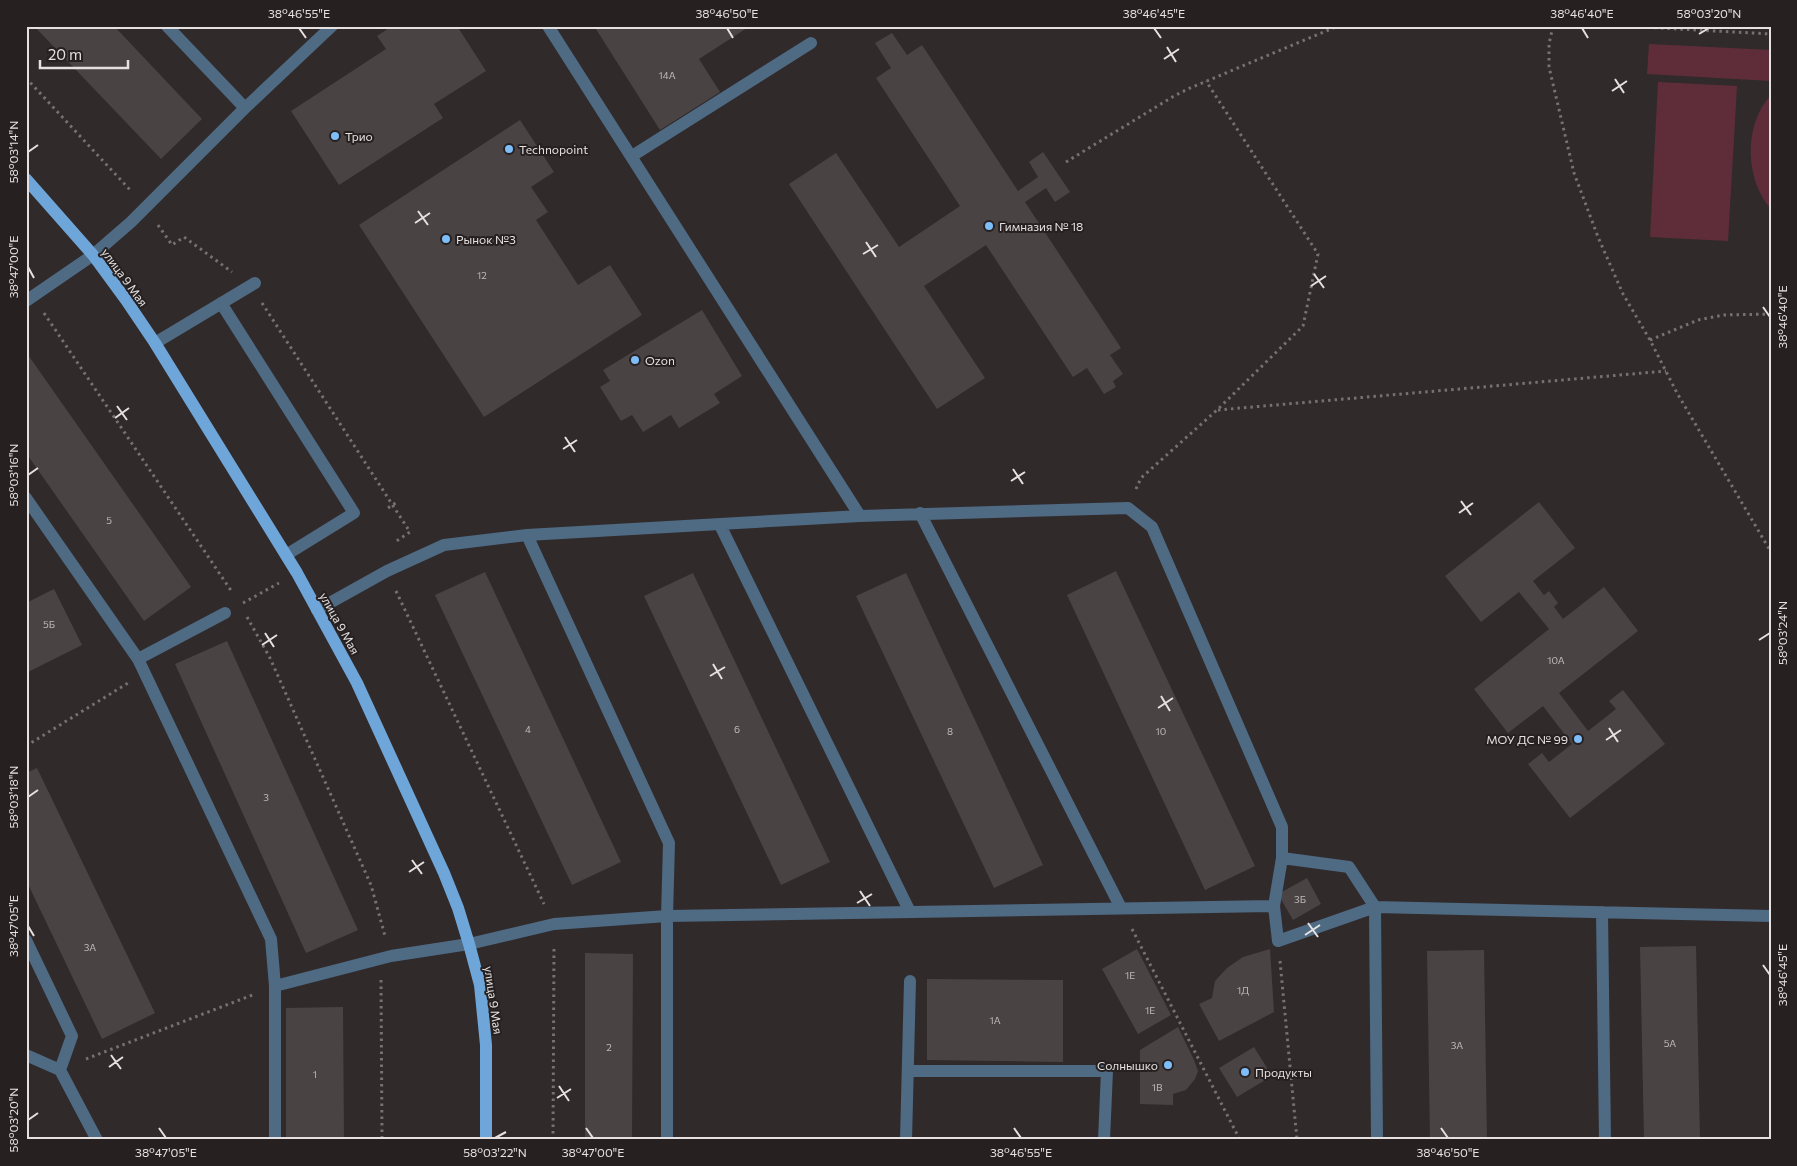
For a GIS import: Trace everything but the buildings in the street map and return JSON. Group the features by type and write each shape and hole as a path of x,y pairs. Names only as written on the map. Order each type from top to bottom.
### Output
{"main road":[{"name":"улица 9 Мая","path":"26,179 92,255 155,343 286,554 357,684 444,873 458,908 469,944 480,984 486,1045 486,1140"}],"lane":[{"path":"167,26 246,108"},
{"path":"26,301 92,255 132,222 246,108 332,26"},
{"path":"548,26 860,516"},
{"path":"632,156 811,43"},
{"path":"155,343 255,283"},
{"path":"221,303 354,513 286,554"},
{"path":"26,498 138,659 271,940 275,986 275,1140"},
{"path":"317,610 387,572 444,545 526,535 860,516 1128,508 1152,527 1282,827 1282,858 1274,906 1278,941 1375,907 1771,916"},
{"path":"920,513 1121,908"},
{"path":"720,525 910,912"},
{"path":"526,535 669,843 666,916 667,1140"},
{"path":"138,659 225,613"},
{"path":"1282,858 1349,867 1375,907 1377,1140"},
{"path":"275,986 391,956 469,944 554,924 666,916 1274,906"},
{"path":"1602,912 1605,1140"},
{"path":"26,940 72,1036 60,1070"},
{"path":"906,1140 910,981"},
{"path":"26,1055 60,1070 96,1140"},
{"path":"908,1071 1107,1071 1104,1140"}],"path":[{"path":"1066,162 1174,96 1338,26"},
{"path":"1553,26 1549,44 1549,67 1574,174 1598,237 1623,294 1650,340 1677,393 1771,552"},
{"path":"1622,26 1771,34"},
{"path":"1128,508 1141,478 1217,410 1303,326 1318,254 1206,81"},
{"path":"1650,340 1698,320 1724,315 1771,314"},
{"path":"1217,410 1666,371"},
{"path":"322,396 328,393"},
{"path":"388,508 397,502"},
{"path":"387,572 554,924 553,1140"},
{"path":"26,746 145,673"},
{"path":"1121,908 1240,1140"},
{"path":"1278,941 1297,1140"},
{"path":"381,959 382,1140"},
{"path":"60,1070 275,986"}],"shaded area":[{"path":"1649,44 1771,50 1771,81 1647,74"},
{"path":"1658,82 1737,86 1728,241 1650,237"},
{"path":"1771,95 1771,209 1762,197 1756,183 1752,168 1751,152 1756,121 1762,107"}],"place":[{"name":"Трио","path":"335,136"},
{"name":"Technopoint","path":"509,149"},
{"name":"Гимназия № 18","path":"989,226"},
{"name":"Рынок №3","path":"446,239"},
{"name":"Ozon","path":"635,360"},
{"name":"МОУ ДС № 99","path":"1578,739"},
{"name":"Солнышко","path":"1168,1065"},
{"name":"Продукты","path":"1245,1072"}]}
